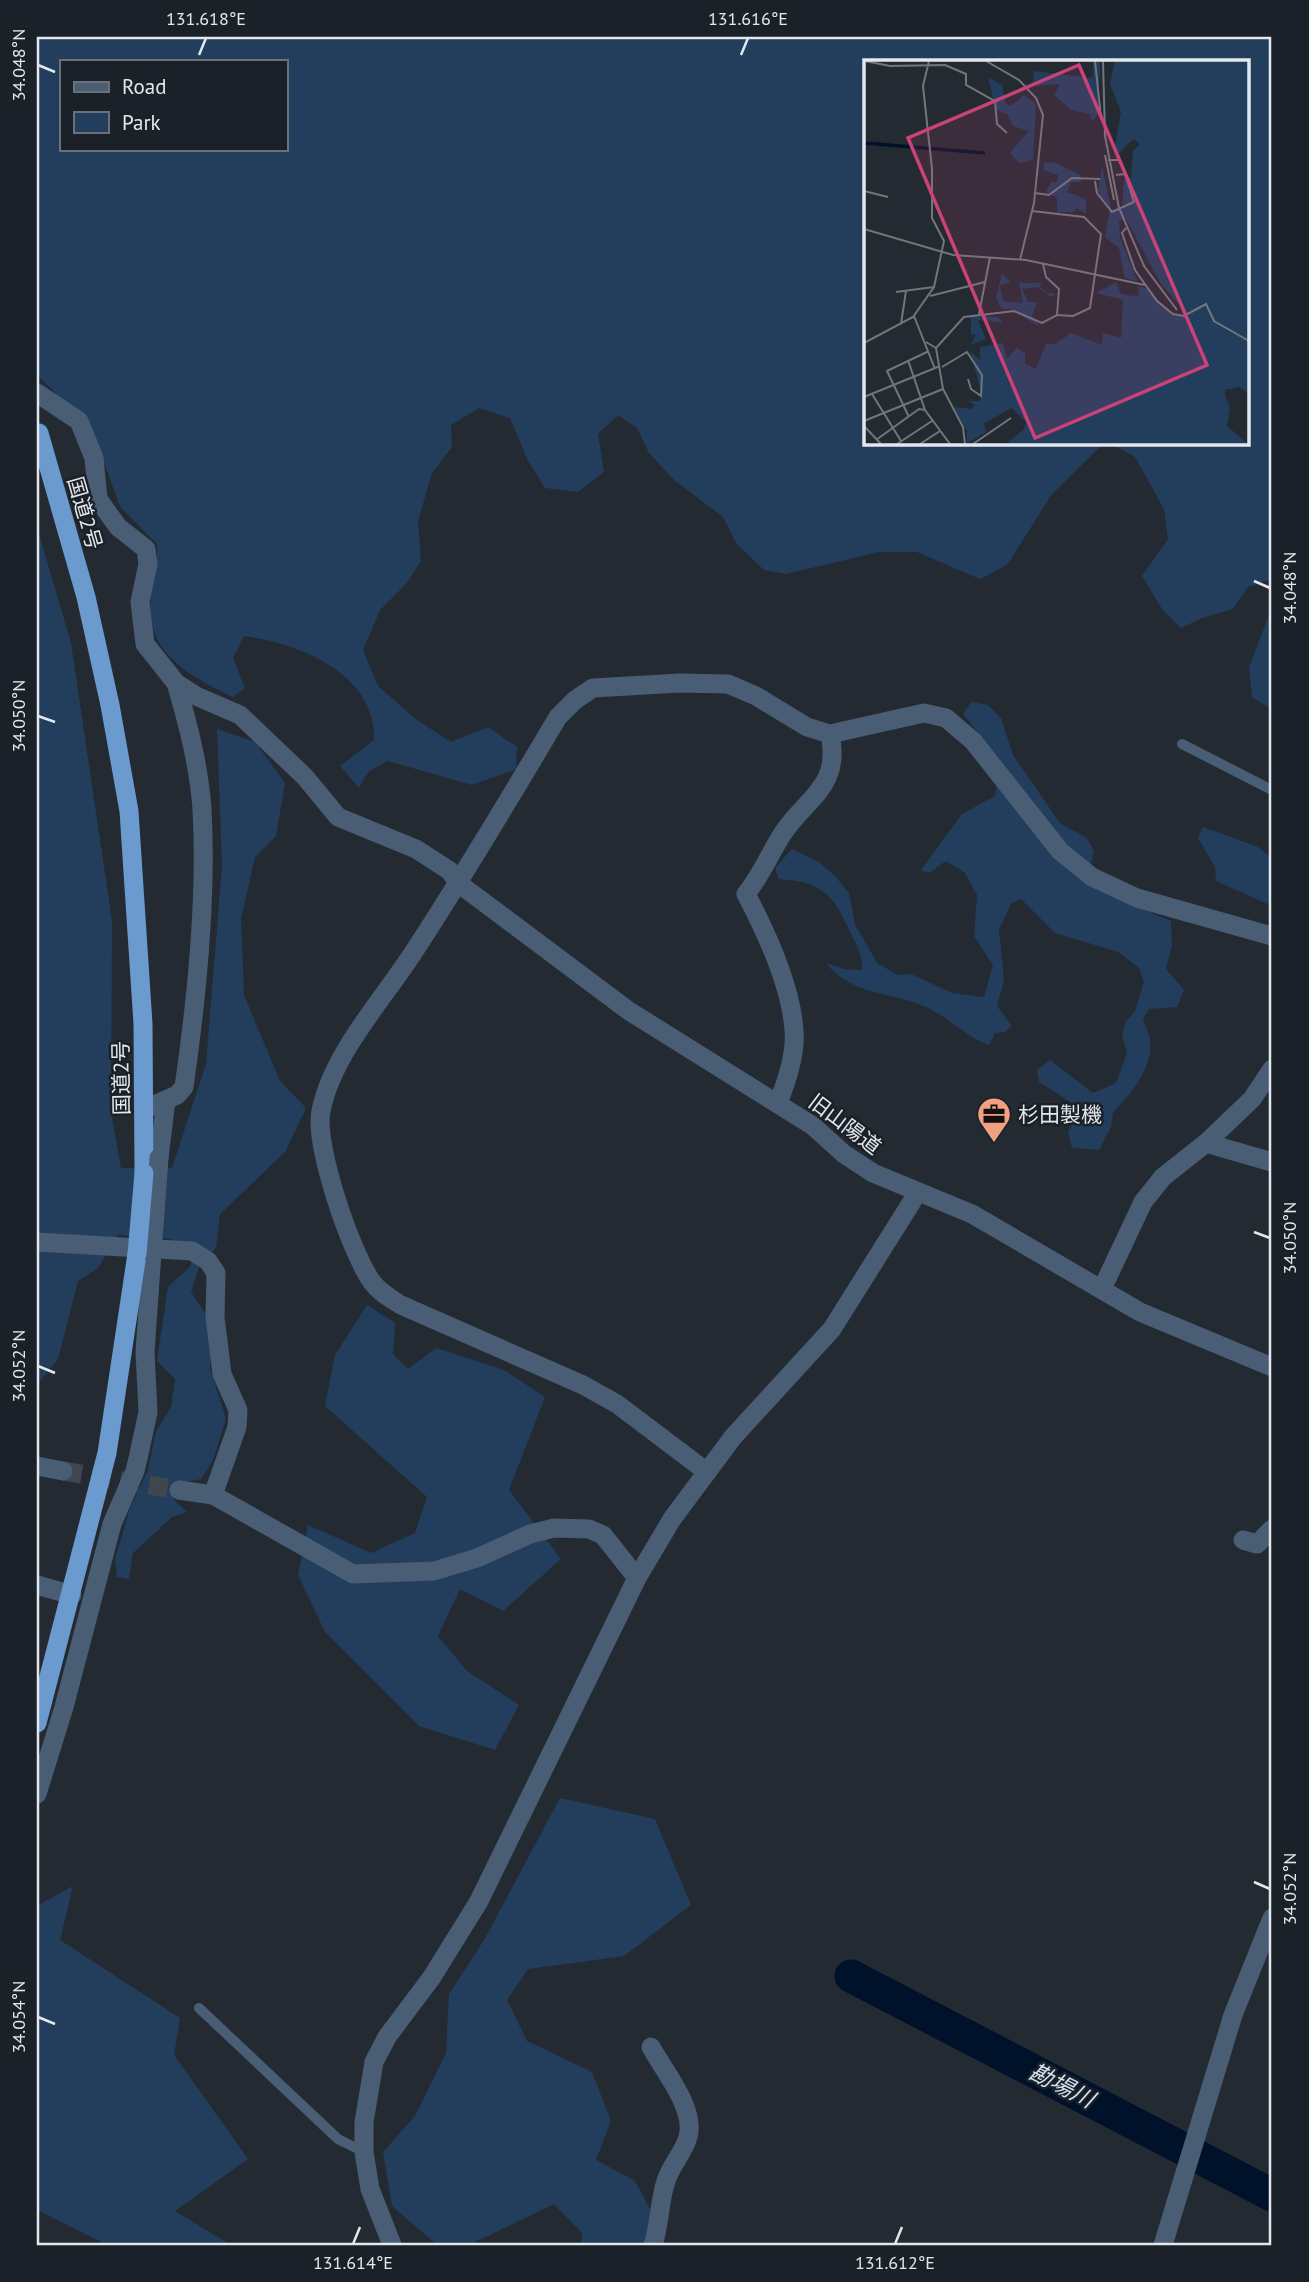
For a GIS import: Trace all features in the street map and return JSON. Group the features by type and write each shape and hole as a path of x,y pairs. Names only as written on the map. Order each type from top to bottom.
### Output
{"highway":[{"name":"国道2号","path":"37,1723 107,1453 145,1254 145,1109 137,897 129,811 110,705 86,597 38,433"}],"street":[{"path":"37,393 79,421 94,458 98,499 118,527 146,549 148,564 140,602 145,644 176,682 192,738 202,808 201,909 184,1087 166,1100 145,1109"},
{"name":"旧山陽道","path":"176,682 196,696 240,715 305,777 338,817 416,849 450,871 458,883 629,1010 778,1103 873,1173 972,1214 1140,1312 1272,1367"},
{"path":"707,1472 617,1404 583,1385 401,1305 372,1282 357,1255 330,1178 321,1136 320,1113 329,1086 349,1048 458,883 558,717 575,700 593,688 728,684 756,696 807,727 830,734 924,713 946,718 973,741 1060,851 1092,877 1137,898 1272,936"},
{"path":"778,1103 791,1063 795,1033 792,1009 768,934 746,894 765,869 784,831 825,785 832,767 834,750 830,734"},
{"path":"1102,1289 1143,1202 1163,1177 1206,1143 1252,1099 1272,1069"},
{"path":"37,1794 64,1707 112,1524 135,1471 148,1412 145,1254 166,1100"},
{"path":"1206,1143 1272,1162"},
{"path":"392,2245 370,2189 364,2152 364,2122 374,2062 387,2037 432,1977 479,1901 637,1578 672,1519 733,1437 832,1329 918,1192"},
{"path":"37,1241 192,1251 208,1261 216,1273 215,1317 222,1374 238,1410 237,1427 212,1495"},
{"path":"37,1466 63,1471"},
{"path":"179,1490 212,1495 354,1574 434,1571 477,1558 530,1534 554,1528 589,1529 603,1535 637,1578"},
{"path":"1243,1541 1257,1544 1272,1529"},
{"path":"37,1585 72,1595"},
{"path":"1163,2245 1233,2015 1272,1918"},
{"path":"651,2048 688,2113 690,2126 688,2139 672,2163 665,2183 653,2245"}],"lane":[{"path":"1182,744 1272,790"},
{"path":"199,2008 338,2140 364,2152"}],"green space":[{"path":"37,37 1272,37 1272,709 1252,697 1249,667 1270,612 1271,579 1248,587 1233,609 1202,618 1181,628 1162,609 1142,576 1168,539 1164,509 1135,457 1112,444 1250,444 1250,60 864,60 864,444 1103,444 1052,494 1007,565 980,579 917,552 879,552 786,574 764,570 736,543 723,517 674,480 649,453 637,428 618,415 598,434 604,472 578,492 545,488 528,461 510,418 479,408 451,425 452,447 432,473 418,521 421,561 406,584 380,610 363,650 378,686 417,720 451,742 488,727 517,747 516,769 472,785 388,761 368,772 359,788 340,766 374,740 371,717 363,697 348,680 310,655 288,646 244,636 233,658 245,688 233,697 201,681 173,660 162,648 151,616 157,544 120,507 92,429 37,375"},
{"path":"37,527 71,643 112,921 111,1112 121,1168 172,1168 206,1064 222,866 217,729 255,742 285,783 276,836 255,857 241,919 244,995 280,1081 306,1108 285,1152 220,1214 216,1248 199,1267 191,1292 206,1315 212,1339 210,1368 226,1419 213,1460 201,1479 179,1483 174,1500 187,1512 172,1517 133,1553 129,1579 117,1577 115,1559 130,1508 148,1470 156,1432 171,1407 175,1379 157,1361 168,1287 190,1267 196,1249 170,1239 118,1235 98,1268 78,1281 58,1359 37,1385"},
{"path":"971,702 988,705 1001,718 1013,755 1060,823 1087,838 1094,852 1086,882 1111,896 1171,921 1172,945 1166,969 1184,990 1177,1007 1149,1009 1143,1019 1150,1040 1145,1070 1127,1098 1113,1112 1111,1127 1099,1150 1072,1148 1068,1132 1081,1109 1039,1082 1037,1070 1050,1060 1093,1093 1116,1083 1127,1053 1122,1035 1126,1022 1135,1011 1144,982 1139,968 1118,952 1055,933 1021,899 1011,904 999,930 1004,980 997,1006 1012,1026 1005,1032 995,1033 989,1045 928,1008 861,988 837,974 826,963 844,969 862,970 859,951 845,920 825,893 806,883 779,879 775,868 792,849 820,863 849,893 855,924 877,963 898,975 911,974 952,993 984,997 993,965 974,936 977,895 965,873 946,861 929,873 921,870 962,814 995,796 1000,760 963,714"},
{"path":"1203,827 1258,847 1272,858 1272,906 1216,881 1215,867 1198,838"},
{"path":"367,1305 395,1323 393,1354 408,1369 436,1348 504,1370 545,1397 509,1490 561,1559 503,1611 460,1589 438,1636 467,1671 519,1705 495,1750 419,1726 325,1632 298,1575 308,1525 371,1553 415,1533 427,1497 325,1406 335,1355"},
{"path":"560,1798 655,1819 691,1905 624,1956 528,1969 507,2000 527,2041 592,2072 611,2121 596,2160 635,2181 659,2226 651,2245 581,2245 582,2233 554,2204 469,2245 435,2243 392,2206 383,2152 415,2116 446,2053 449,1994 484,1940"},
{"path":"73,1886 60,1940 180,2018 174,2055 248,2159 175,2211 231,2245 107,2245 37,2210 37,1906"}],"waterway":[{"name":"勘場川","path":"851,1976 1272,2195"}],"tunnel":[{"path":"63,1471 179,1490"}],"place":[{"name":"杉田製機","path":"994,1144"}]}
